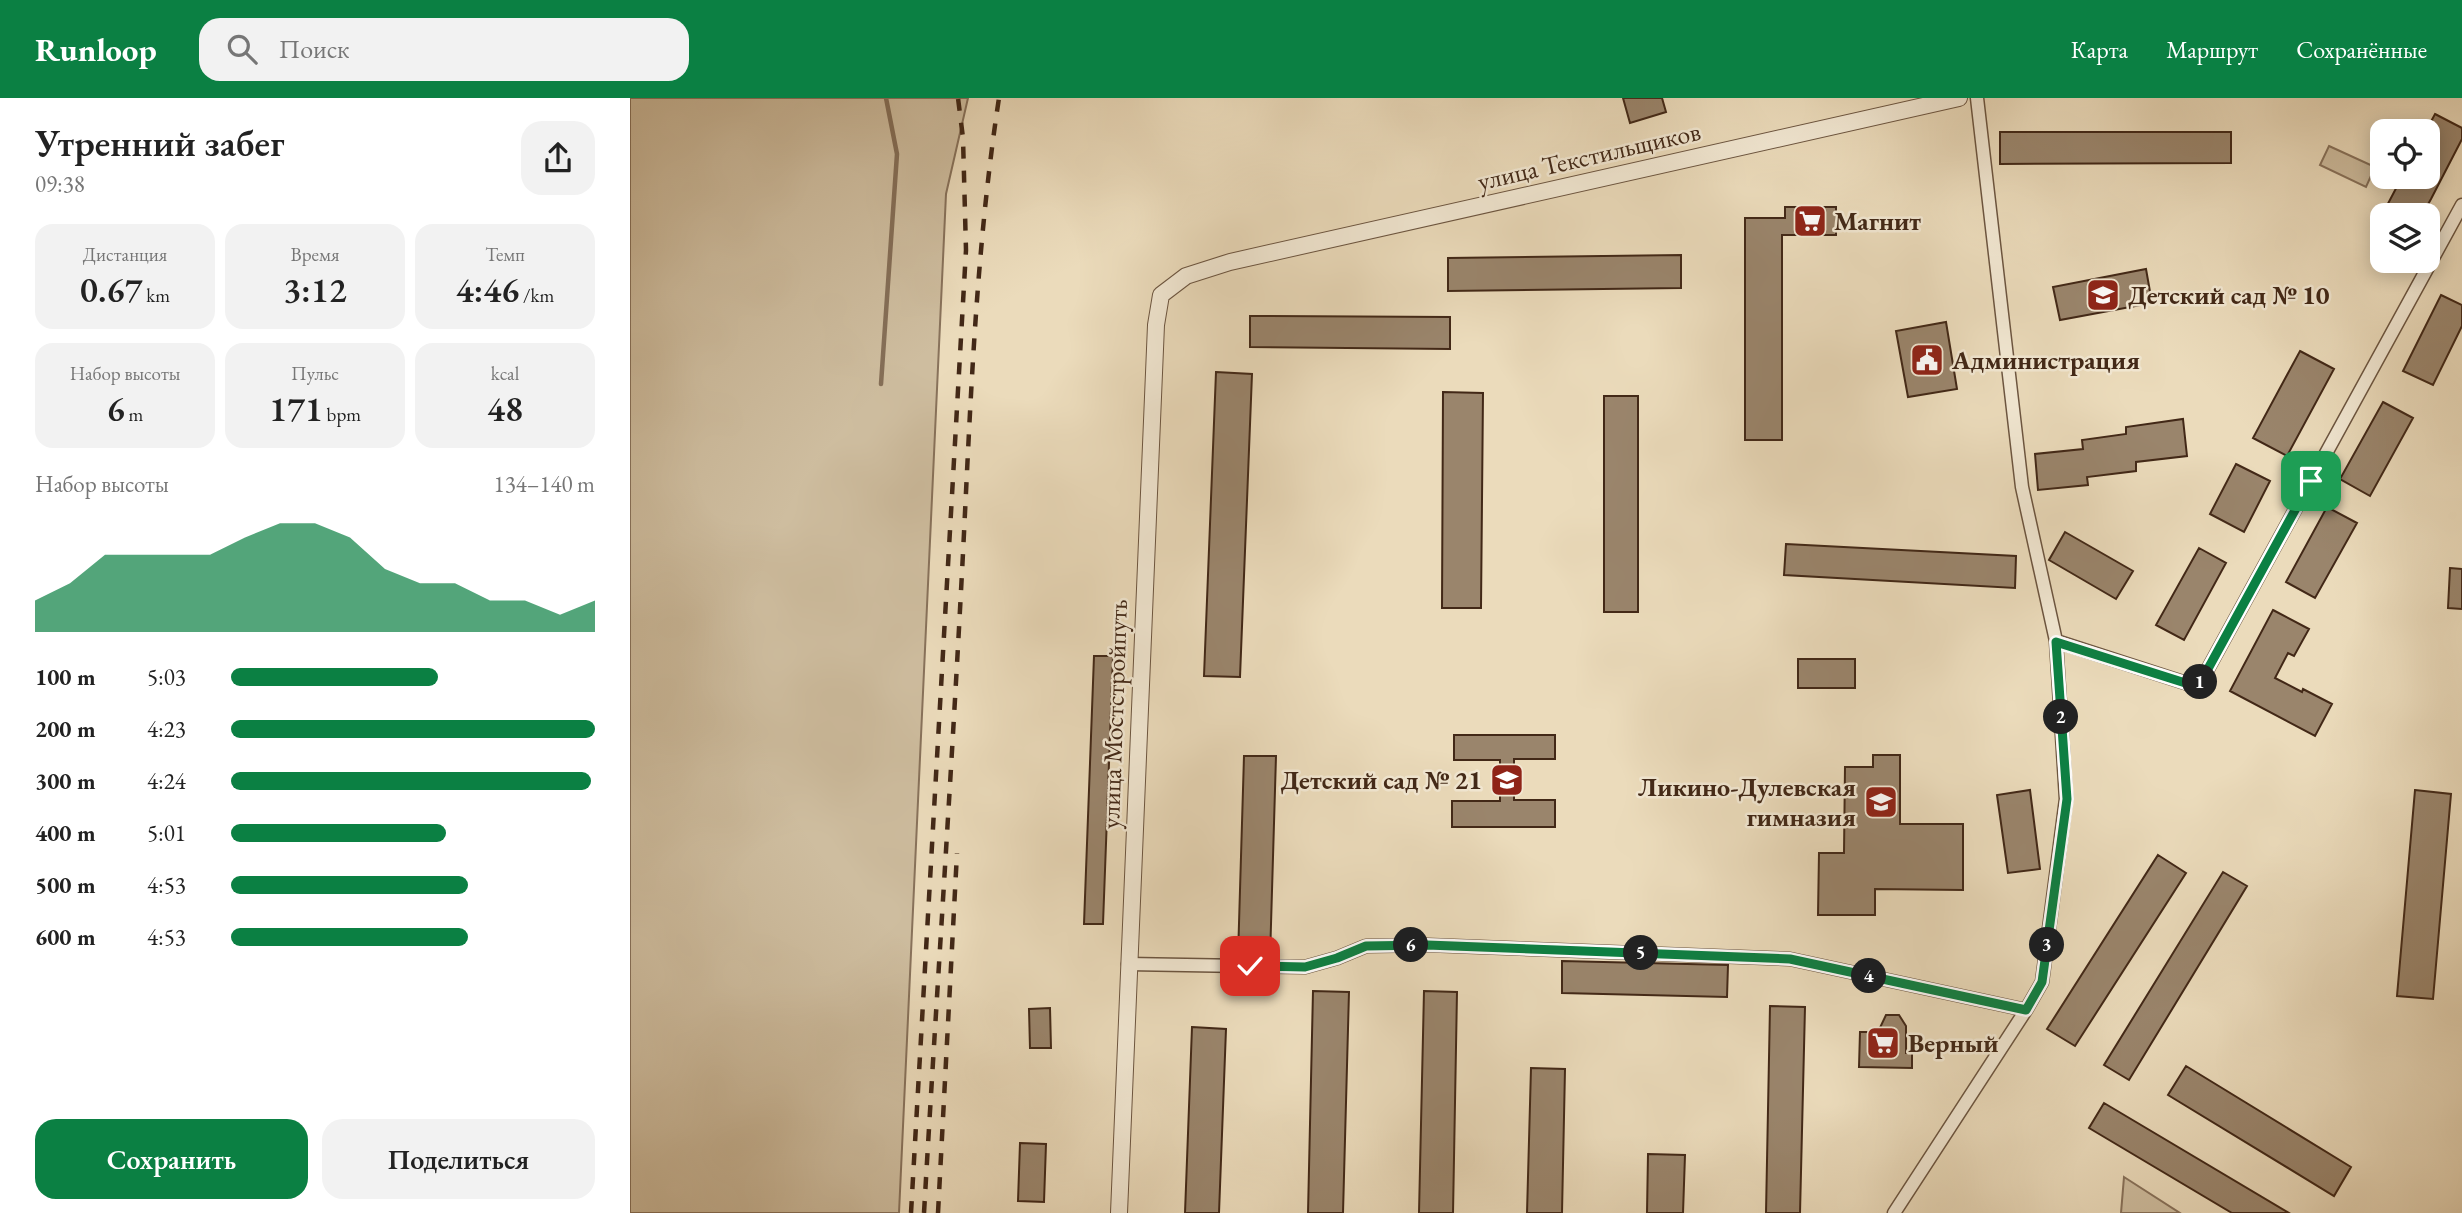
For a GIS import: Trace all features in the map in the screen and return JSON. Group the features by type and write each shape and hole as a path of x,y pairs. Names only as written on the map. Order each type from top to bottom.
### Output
{"street":[{"name":"улица Текстильщиков","path":"1230,262 1959,98"},
{"path":"1894,1213 2042,982 2067,799 2056,642 2022,487 1977,98"},
{"path":"2056,642 2198,687 2462,205"},
{"name":"улица Мостстройпуть","path":"1119,1213 1156,325 1161,295 1186,276 1230,262"},
{"path":"1128,964 1305,967 1366,946 1427,945 1790,959 2026,1010"}],"shaded area":[{"path":"630,98 968,98 946,194 899,1213 630,1213"},
{"path":"2329,146 2370,165 2370,178 2366,187 2320,165"},
{"path":"2124,1177 2180,1213 2121,1213"}],"building":[{"path":"1623,98 1662,98 1666,112 1630,123"},
{"path":"2435,114 2462,128 2462,139 2440,182 2440,119 2432,119"},
{"path":"2000,132 2231,132 2231,163 2000,164"},
{"path":"2396,189 2436,189 2429,203 2388,203"},
{"path":"1785,207 1836,207 1836,235 1782,235 1782,440 1745,440 1745,218 1785,218"},
{"path":"1681,255 1681,288 1448,291 1448,258"},
{"name":"Детский сад № 10","path":"2146,269 2152,303 2060,320 2053,287"},
{"path":"2441,295 2462,305 2462,326 2433,385 2403,371"},
{"path":"1250,316 1450,317 1450,349 1250,347"},
{"name":"Администрация","path":"1946,322 1957,389 1908,397 1896,331"},
{"path":"2300,351 2334,369 2287,456 2253,438"},
{"path":"1216,372 1252,374 1240,677 1204,676"},
{"path":"1443,392 1483,393 1481,608 1442,608"},
{"path":"1604,396 1638,396 1638,612 1604,612"},
{"path":"2383,402 2413,418 2370,496 2340,479"},
{"path":"2183,419 2187,456 2136,462 2136,471 2087,477 2088,485 2038,490 2035,454 2083,449 2082,440 2126,434 2126,427"},
{"path":"2236,464 2270,481 2244,532 2210,514"},
{"path":"2327,507 2357,523 2315,598 2286,582"},
{"path":"2065,532 2133,571 2116,599 2049,560"},
{"path":"1786,544 2016,556 2015,588 1784,575"},
{"path":"2199,548 2226,563 2184,640 2156,625"},
{"path":"2450,568 2462,569 2462,609 2448,608"},
{"path":"2273,610 2309,629 2294,656 2288,653 2275,678 2332,704 2315,736 2230,691"},
{"path":"1094,656 1113,656 1103,924 1084,924"},
{"path":"1798,659 1855,659 1855,688 1798,688"},
{"name":"Детский сад № 21","path":"1454,735 1555,735 1555,759 1514,759 1514,800 1555,800 1555,827 1452,827 1452,801 1500,801 1500,760 1454,760"},
{"path":"1873,755 1900,755 1900,824 1963,824 1963,890 1875,889 1875,915 1818,915 1819,853 1844,853 1845,767 1873,767"},
{"path":"1244,756 1276,756 1270,958 1238,957"},
{"path":"2030,790 2040,869 2008,873 1997,795"},
{"path":"2415,790 2451,794 2433,999 2397,996"},
{"path":"2158,855 2186,873 2075,1046 2047,1029"},
{"path":"2223,872 2247,886 2129,1080 2104,1065"},
{"path":"1562,961 1728,965 1727,997 1562,993"},
{"path":"1313,991 1349,992 1343,1213 1308,1213"},
{"path":"1424,991 1457,992 1453,1213 1419,1213"},
{"path":"1770,1006 1805,1007 1800,1213 1766,1213"},
{"path":"1050,1008 1051,1048 1030,1048 1029,1009"},
{"name":"Верный","path":"1886,1015 1899,1015 1906,1026 1906,1053 1912,1053 1912,1068 1859,1067 1860,1032 1878,1032"},
{"path":"1192,1027 1226,1029 1219,1213 1185,1213"},
{"path":"2186,1066 2351,1167 2334,1196 2168,1095"},
{"path":"1531,1068 1565,1069 1562,1213 1527,1213"},
{"path":"2104,1103 2289,1213 2232,1213 2089,1128"},
{"path":"1020,1143 1046,1144 1044,1202 1018,1201"},
{"path":"1648,1154 1685,1155 1683,1213 1647,1213"}],"waterway":[{"path":"881,384 897,154 886,98"}],"railway":[{"path":"911,1213 966,250 963,138 958,98"},
{"path":"924,1213 978,282 999,98"},
{"path":"938,1213 957,853"}],"place":[{"name":"Магнит","path":"1810,221"},
{"name":"Детский сад № 10","path":"2103,295"},
{"name":"Администрация","path":"1927,360"},
{"name":"Детский сад № 21","path":"1507,780"},
{"name":"Ликино-Дулевская гимназия","path":"1881,802"},
{"name":"Верный","path":"1883,1043"}],"route":[{"path":"1250,966 1305,967 1366,946 1427,945 1790,959 2026,1010 2042,982 2067,799 2056,642 2198,687 2311,481"}]}
